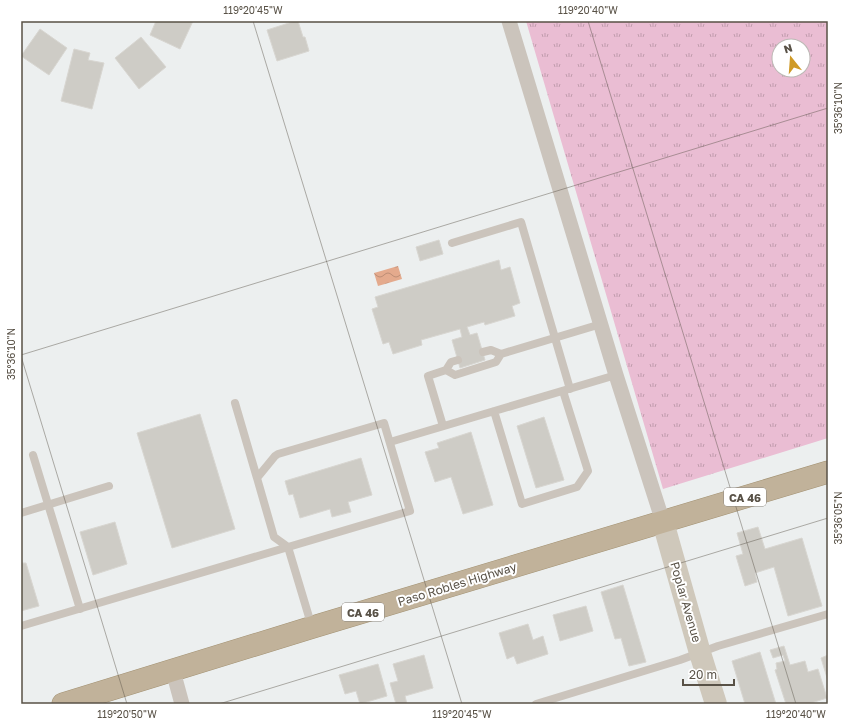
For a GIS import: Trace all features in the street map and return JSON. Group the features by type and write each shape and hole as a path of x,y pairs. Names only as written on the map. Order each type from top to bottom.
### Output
{"highway":[{"name":"Paso Robles Highway","path":"63,704 828,472"}],"main road":[{"name":"Poplar Avenue","path":"663,522 716,704"}],"street":[{"path":"509,21 616,375 663,522"},
{"path":"174,671 182,704"}],"lane":[{"path":"452,243 520,222 555,338 566,390 588,471 577,487 522,504 494,411"},
{"path":"483,352 491,350 501,354 601,324"},
{"path":"446,370 455,375 496,362 501,354"},
{"path":"443,426 428,376 446,370 451,362 458,360"},
{"path":"390,442 616,375"},
{"path":"235,403 274,537 288,547 313,627"},
{"path":"21,626 410,511 384,423 278,454 257,478"},
{"path":"33,455 80,609"},
{"path":"21,513 109,486"},
{"path":"536,704 680,660 718,646 828,614"}],"green space":[{"path":"526,21 828,21 828,438 663,489"}],"water":[{"path":"398,266 402,279 378,286 374,273"}],"building":[{"path":"156,21 193,21 180,49 150,35"},
{"path":"298,21 309,51 277,61 267,30"},
{"path":"40,29 67,48 49,75 21,56"},
{"path":"141,37 166,67 139,89 115,58"},
{"path":"74,49 90,53 88,60 104,63 92,109 61,101"},
{"path":"439,240 443,254 420,261 416,247"},
{"path":"499,260 501,270 510,267 520,303 512,306 515,316 485,325 484,322 467,327 470,335 477,333 485,360 460,368 452,340 462,337 460,329 421,340 422,345 393,354 389,342 383,344 372,309 378,307 375,297"},
{"path":"200,414 235,529 172,548 137,433"},
{"path":"544,417 564,480 536,488 517,426"},
{"path":"471,432 493,505 463,514 451,477 435,482 425,452 439,448 437,443"},
{"path":"361,458 372,495 348,502 351,512 332,517 330,509 300,518 293,494 289,495 285,481"},
{"path":"115,522 127,564 93,575 80,532"},
{"path":"758,527 765,549 802,538 822,606 788,616 774,567 755,573 757,582 745,586 736,556 743,554 737,533"},
{"path":"21,559 22,563 26,563 39,606 21,611"},
{"path":"623,585 646,662 629,666 621,638 615,639 601,592"},
{"path":"586,606 593,631 560,641 553,615"},
{"path":"528,624 533,640 543,636 548,654 517,664 514,656 507,659 499,633"},
{"path":"784,646 790,665 805,661 808,672 818,669 827,698 808,704 786,704 775,670 777,669 776,663 785,661 783,655 773,658 770,650"},
{"path":"760,652 776,704 745,704 732,661"},
{"path":"424,655 433,688 405,696 407,704 396,704 390,683 398,681 393,664"},
{"path":"828,655 828,681 821,658"},
{"path":"378,664 387,696 360,704 356,691 345,694 339,675"}]}
